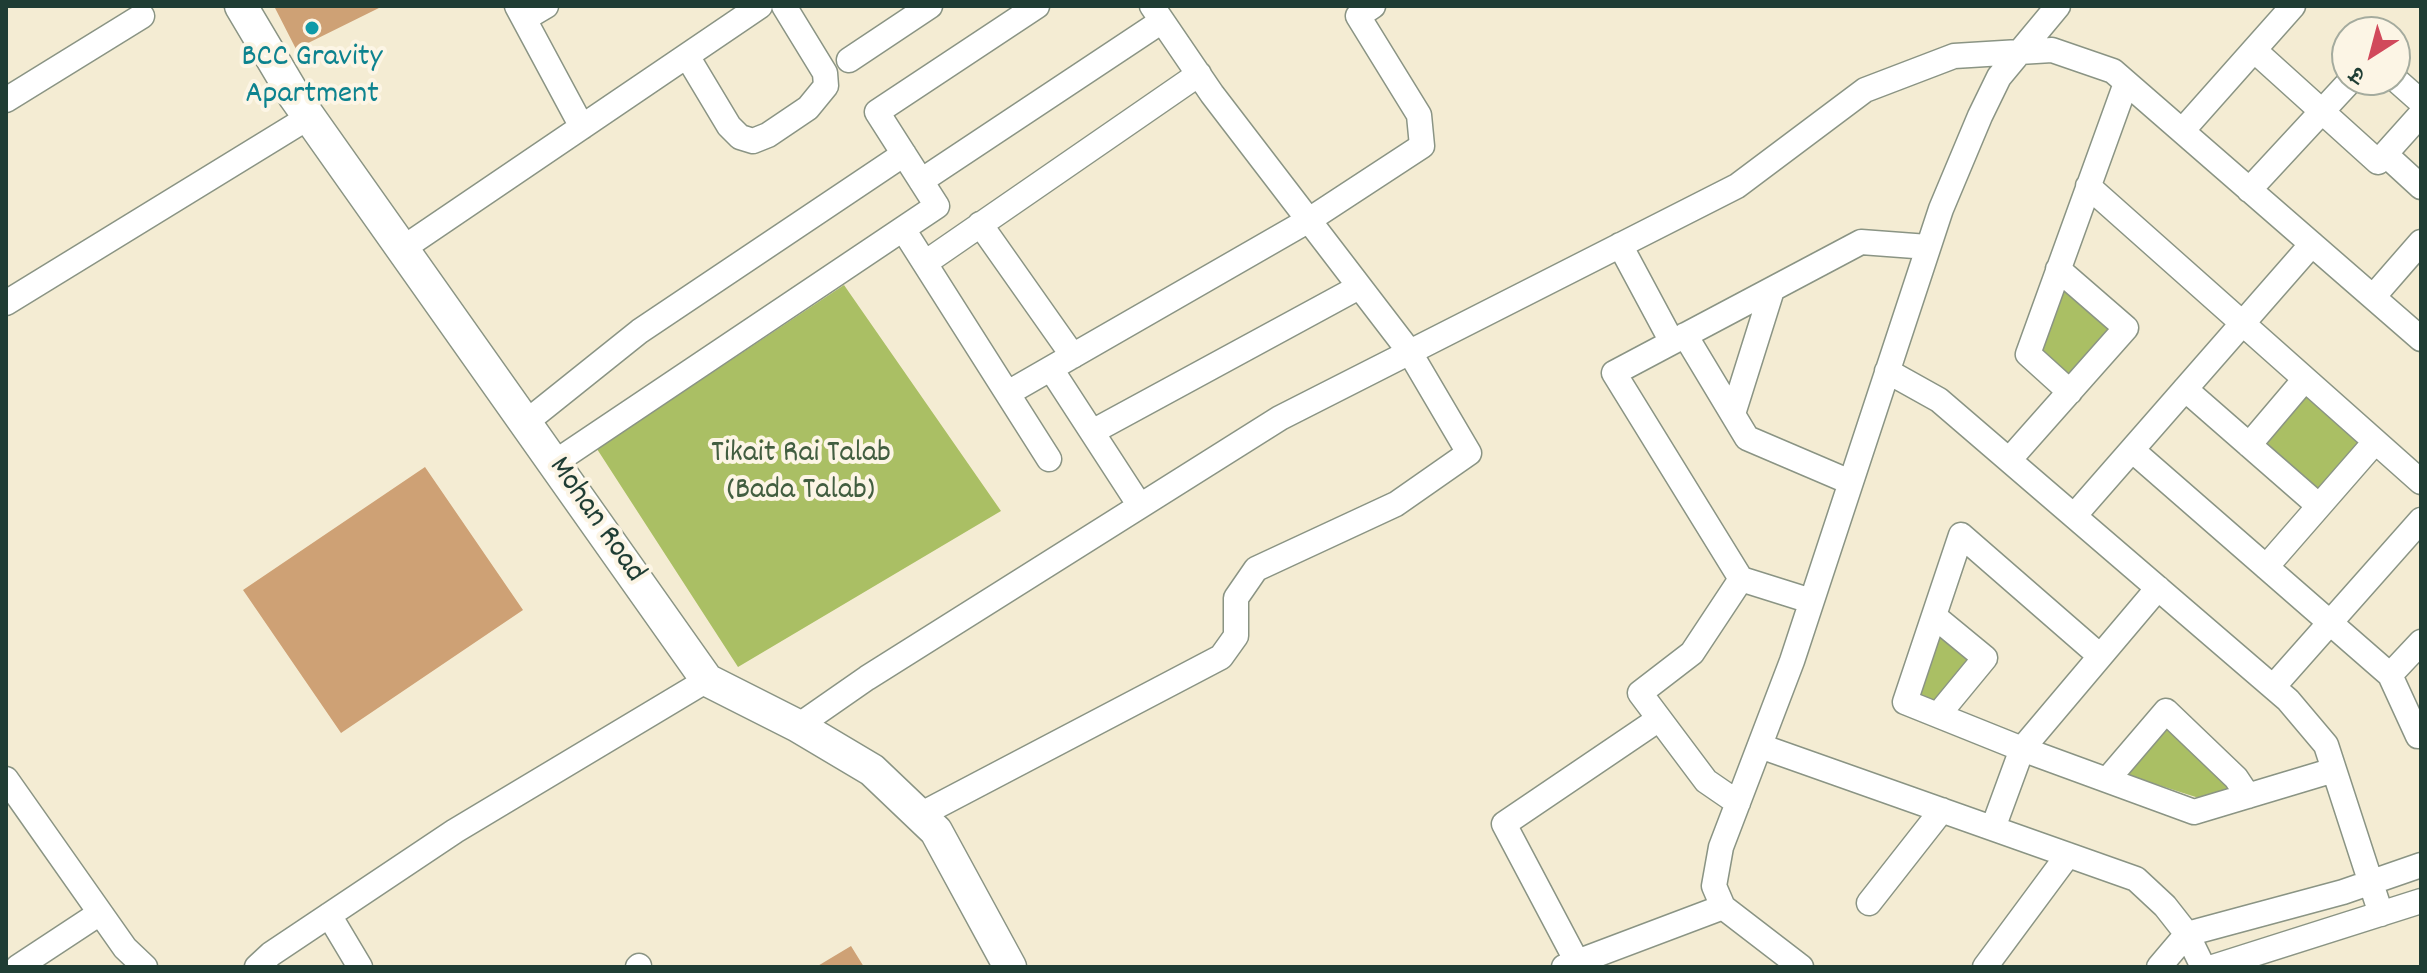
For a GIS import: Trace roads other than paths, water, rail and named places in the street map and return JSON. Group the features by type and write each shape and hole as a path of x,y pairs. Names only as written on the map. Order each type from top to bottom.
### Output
{"main road":[{"name":"Mohan Road","path":"241,6 309,117 707,680 798,726 872,770 920,815 936,831 1010,967"}],"street":[{"path":"546,6 520,12 582,127"},
{"path":"402,249 760,6"},
{"path":"687,56 729,126 740,137 753,141 768,135 808,108 826,86 825,73 784,6"},
{"path":"849,60 930,6"},
{"path":"554,463 937,206 877,112 1037,6"},
{"path":"1008,393 1309,220 1422,146 1419,115 1358,16 1373,6"},
{"path":"1801,967 1723,907 1714,886 1721,847 1811,601 1941,209 1999,77 2058,6"},
{"path":"2182,131 2293,6"},
{"path":"920,815 1221,657 1236,636 1236,598 1256,569 1396,504 1469,453 1409,351 1157,14 921,181"},
{"path":"6,100 142,16"},
{"path":"798,726 867,678 1280,418 1737,186 1865,90 1954,56 2052,50 2113,71 2421,339"},
{"path":"2254,50 2378,162 2421,114"},
{"path":"925,263 1199,74"},
{"path":"2070,392 2028,354 2126,83"},
{"path":"2249,190 2336,96"},
{"path":"6,303 309,117"},
{"path":"525,423 640,331 904,154"},
{"path":"2385,154 2421,187"},
{"path":"2088,186 2421,482"},
{"path":"980,224 1073,356"},
{"path":"903,229 1049,459"},
{"path":"1811,601 1741,579 1614,373 1861,242 1928,247"},
{"path":"2373,297 2421,242"},
{"path":"2074,516 2312,244"},
{"path":"1620,245 1747,438 1850,482"},
{"path":"2009,460 2126,328 2058,269"},
{"path":"1092,432 1359,287"},
{"path":"1733,414 1772,290"},
{"path":"1051,369 1140,506"},
{"path":"1887,371 1939,400 2288,700 2326,745 2381,914"},
{"path":"2249,445 2305,379"},
{"path":"2185,389 2319,506"},
{"path":"2266,567 2375,442"},
{"path":"2132,450 2390,675 2418,736 2421,736"},
{"path":"2273,687 2421,520"},
{"path":"2100,656 1961,535 1905,702 2194,812 2334,770"},
{"path":"1738,803 1706,781 1640,693 1692,653 1741,579"},
{"path":"1993,828 2022,749 2158,588"},
{"path":"1934,616 1985,658 1938,715"},
{"path":"2390,675 2421,642"},
{"path":"257,967 271,954 455,831 707,680"},
{"path":"2107,780 2166,711 2236,778 2248,796"},
{"path":"1659,719 1504,824 1570,964 1723,907"},
{"path":"1760,746 2136,879 2165,906 2187,934 2203,967"},
{"path":"10,795 125,948 145,967"},
{"path":"1869,903 1942,810"},
{"path":"1985,967 2068,855"},
{"path":"2159,967 2187,934 2421,865"},
{"path":"2223,965 2421,901"},
{"path":"18,967 100,913"},
{"path":"329,915 360,967"}],"place":[{"name":"BCC Gravity Apartment","path":"312,28"}],"park label":[{"name":"Tikait Rai Talab (Bada Talab)","path":"801,474"}]}
